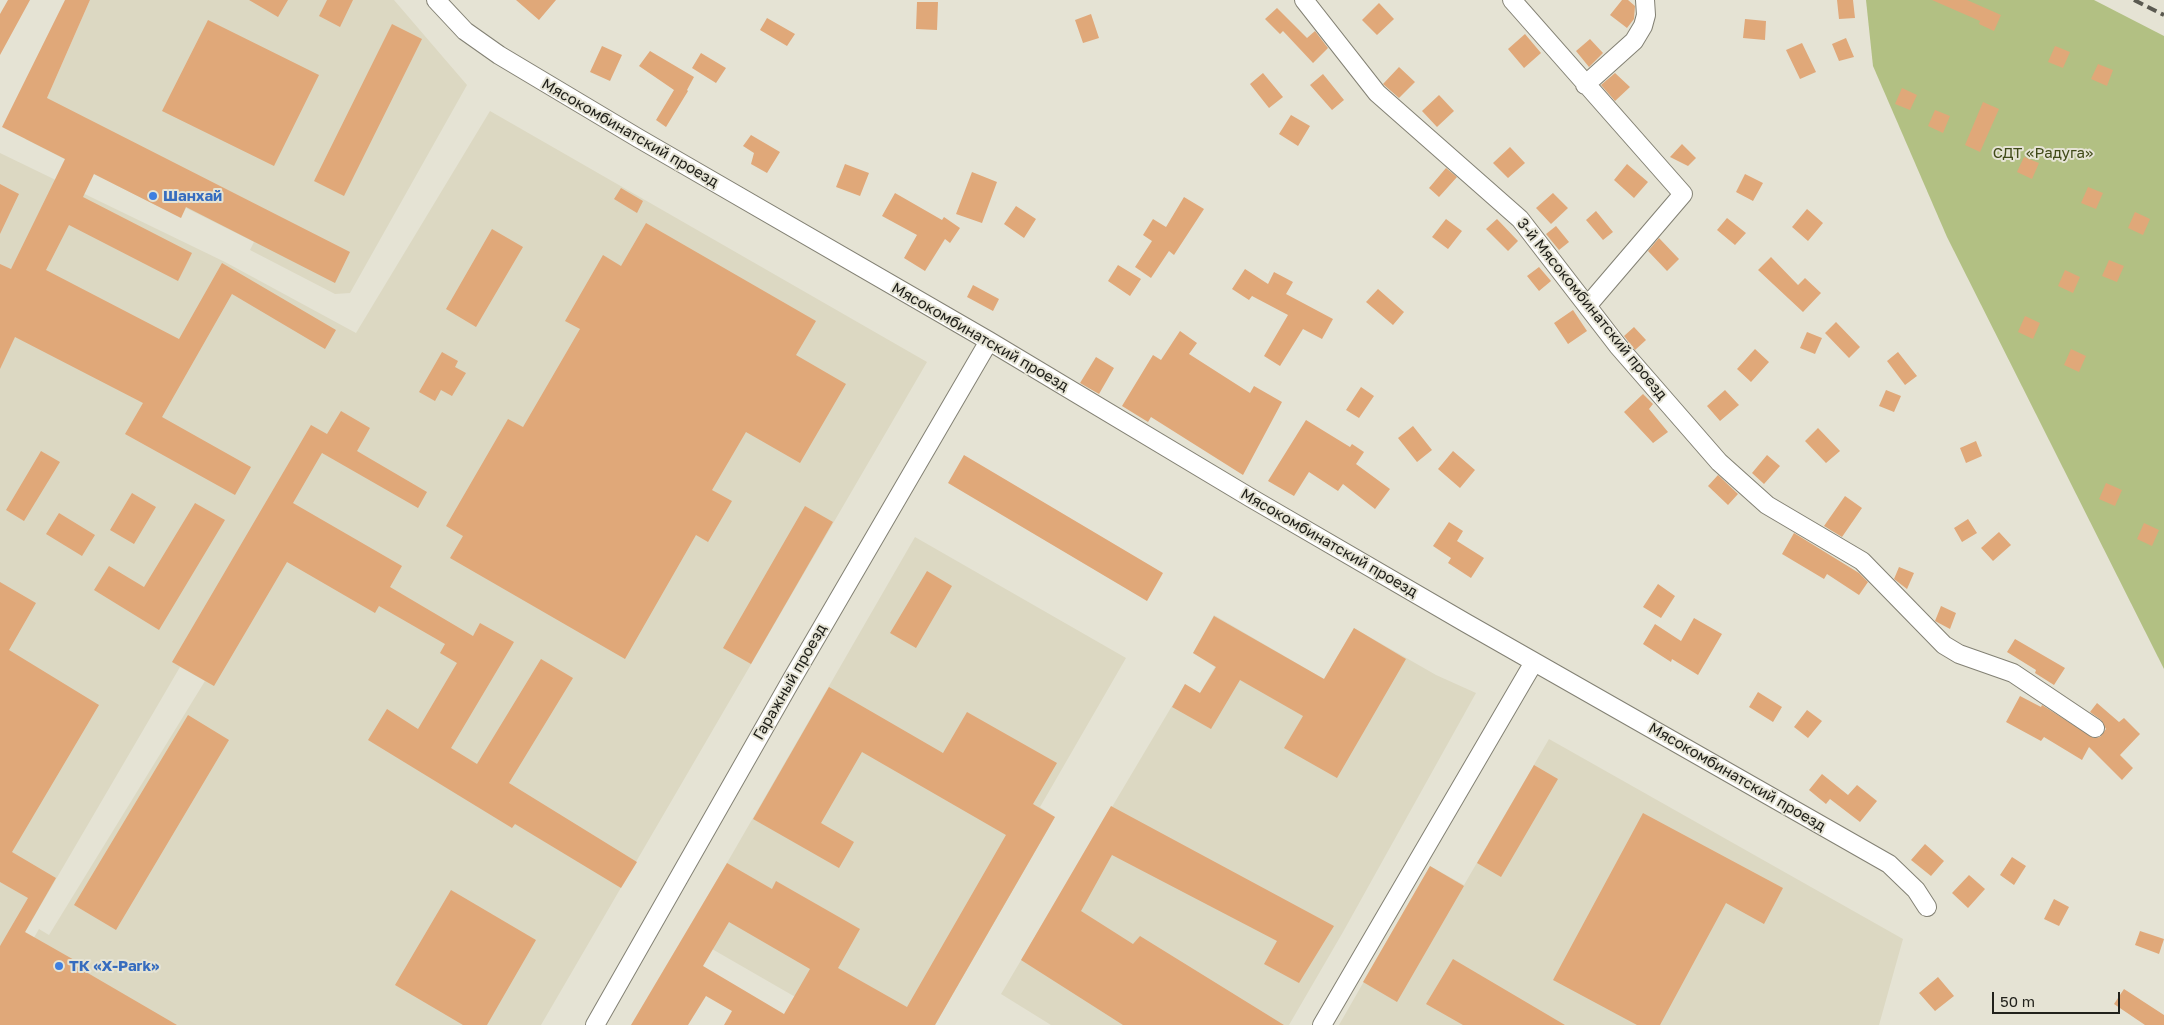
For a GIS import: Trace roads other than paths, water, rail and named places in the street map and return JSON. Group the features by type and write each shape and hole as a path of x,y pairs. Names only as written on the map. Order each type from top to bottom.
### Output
{"street":[{"name":"3-й Мясокомбинатский проезд","path":"1304,0 1377,93 1520,219 1618,346 1719,462 1767,505 1862,561 1944,645 1959,654 2013,673 2095,728"},
{"path":"1512,0 1683,194 1588,305"},
{"path":"1585,85 1634,41 1643,26 1646,15 1646,0"},
{"name":"Мясокомбинатский проезд","path":"440,2 465,31 499,55 989,341 1251,498 1889,864 1916,890 1927,907"},
{"name":"Гаражный проезд","path":"594,1025 792,679 989,341"},
{"path":"1322,1025 1534,662"}],"railway":[{"path":"2134,0 2164,15"}],"place":[{"name":"Шанхай","path":"153,196"},
{"name":"ТК «X-Park»","path":"59,966"}],"park label":[{"name":"СДТ «Радуга»","path":"2043,153"}]}
